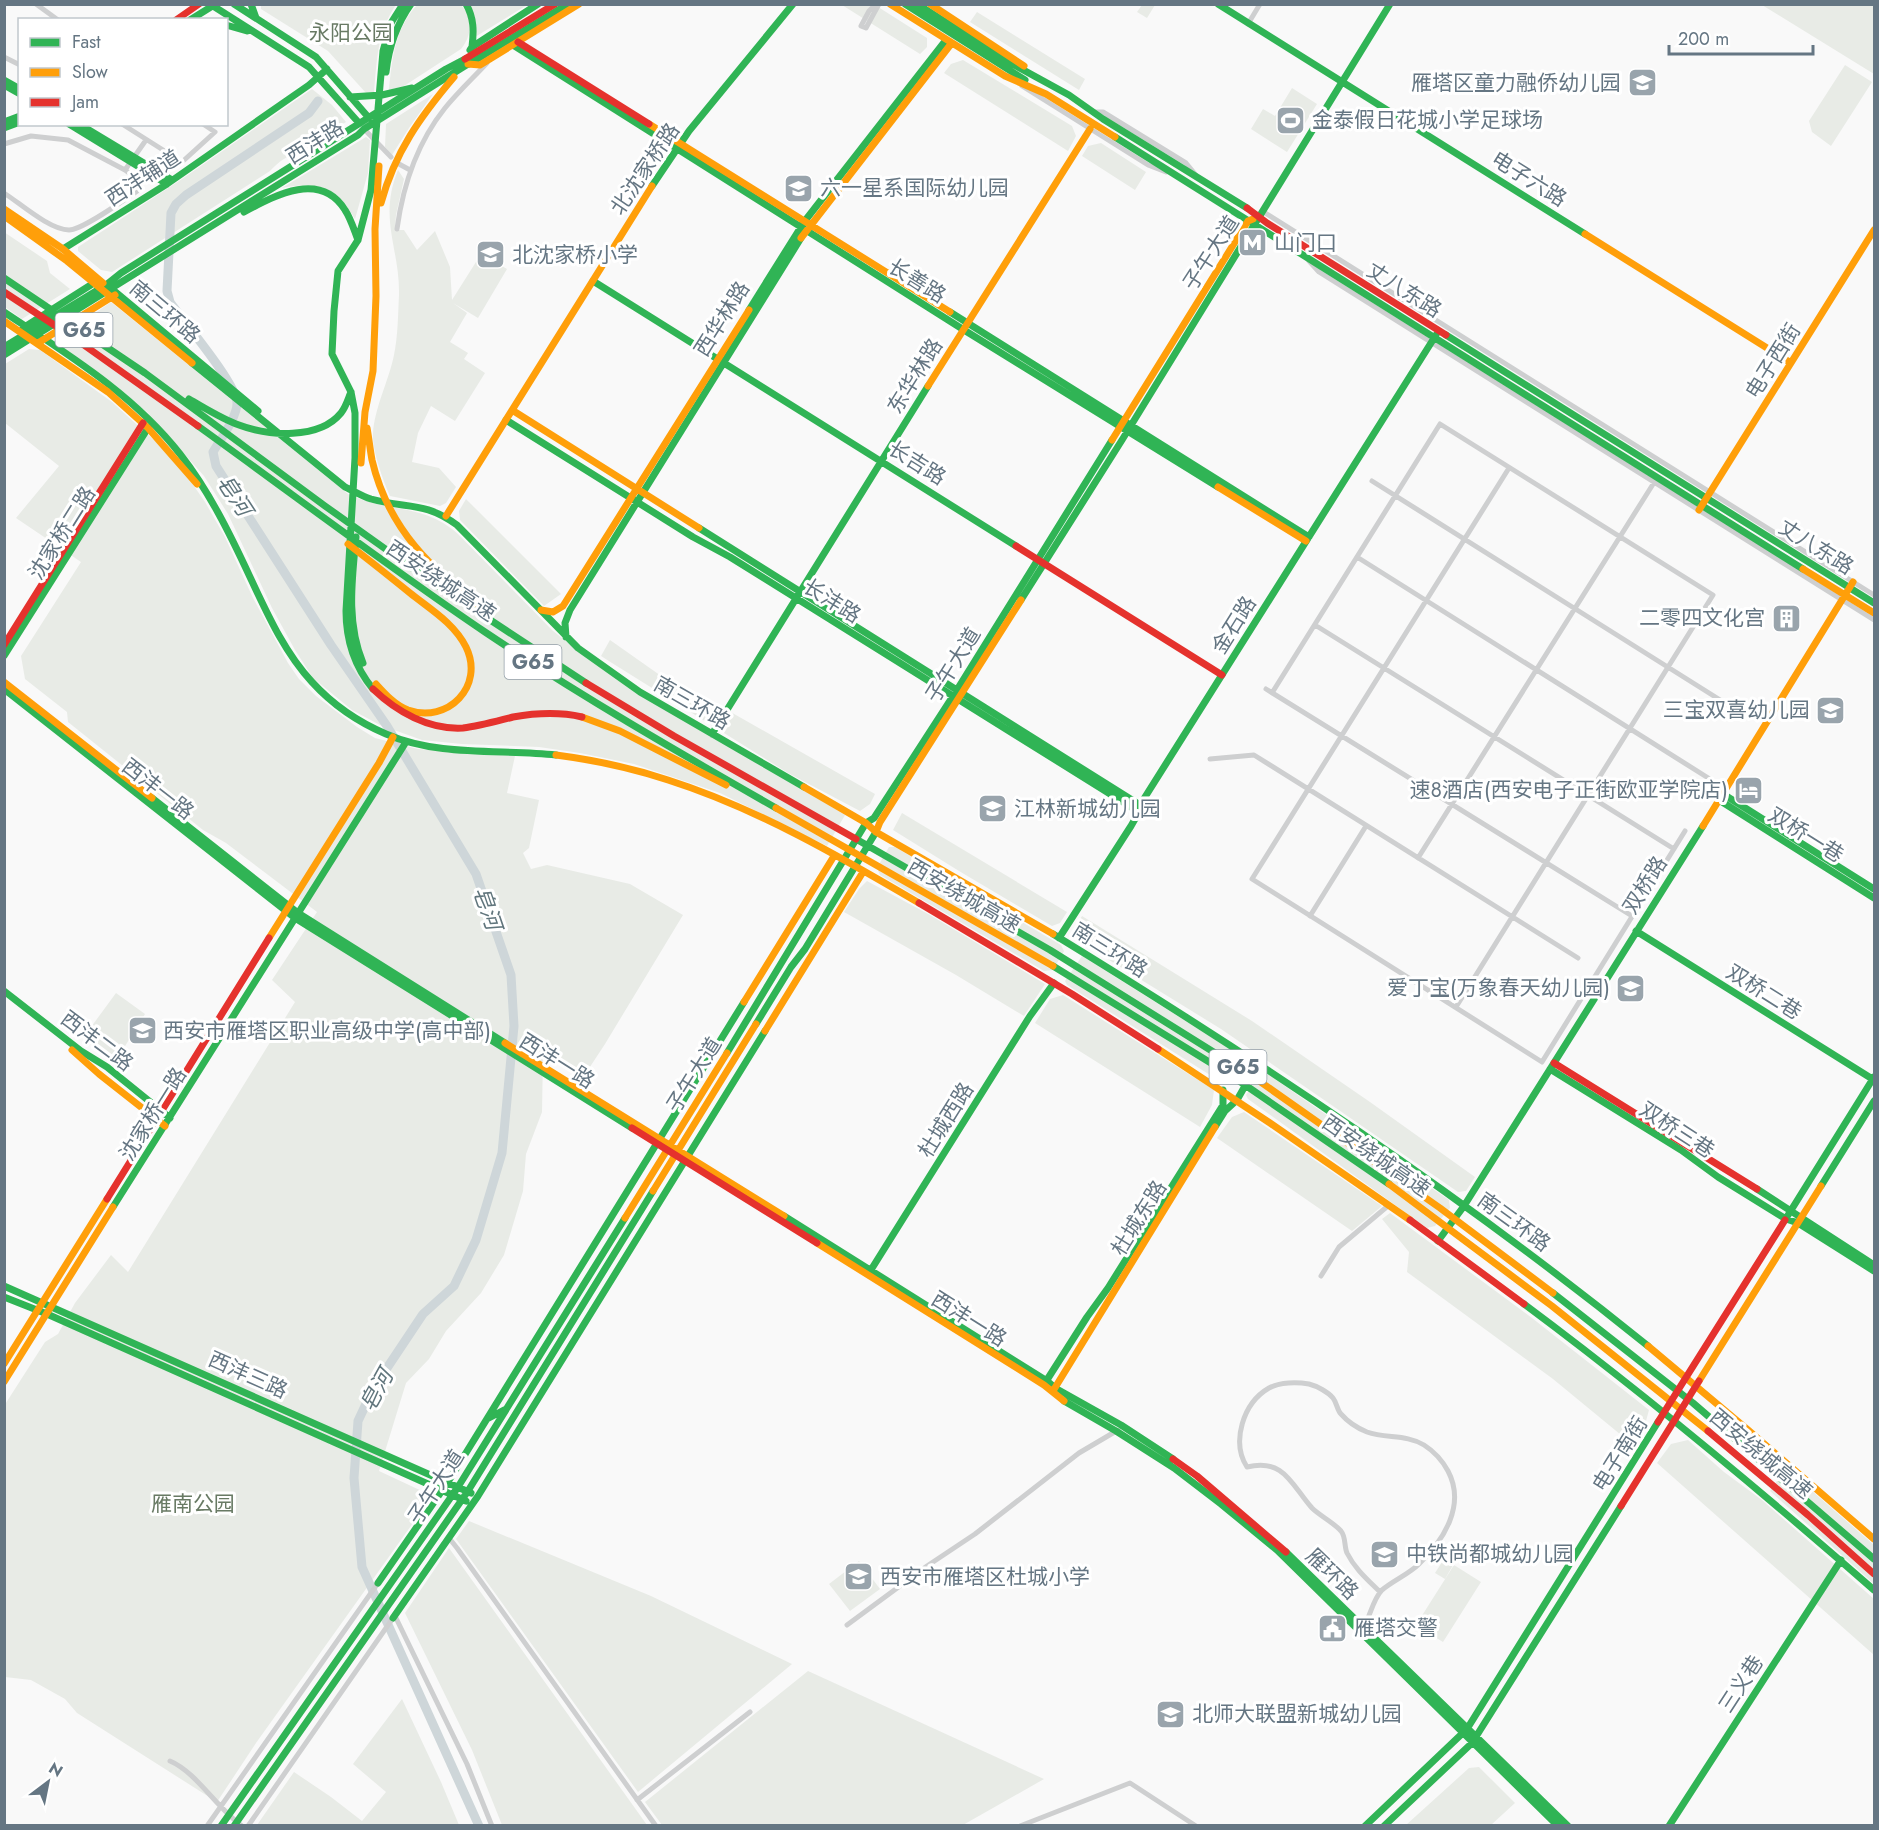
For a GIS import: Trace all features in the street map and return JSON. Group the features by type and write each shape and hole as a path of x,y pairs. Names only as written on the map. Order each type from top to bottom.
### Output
{"main road":[{"path":"178,18 185,4"},
{"path":"178,18 199,4"},
{"path":"234,4 316,57 369,118"},
{"path":"251,4 252,16"},
{"path":"404,4 392,21 385,38 376,162 375,312 372,371 358,458 347,580 347,633 352,654 369,685 390,705 415,719 456,728 556,712 597,720 784,813"},
{"path":"384,59 394,31 411,4"},
{"path":"466,4 474,23 474,54"},
{"path":"375,229 385,185 399,151 425,110 474,54 538,4"},
{"path":"465,64 474,54 555,4"},
{"path":"474,54 568,4"},
{"path":"465,64 480,65 579,4"},
{"name":"北沈家桥路","path":"446,516 678,146 793,4"},
{"name":"丈八东路","path":"890,4 949,42 1007,69 1048,82 1103,119 1260,214 1434,337 1656,480 1705,501 1844,598 1875,614"},
{"name":"丈八东路","path":"905,4 1046,94 1094,128 1173,174 1434,337 1705,501 1852,585 1875,603"},
{"name":"丈八东路","path":"917,4 1007,69"},
{"path":"930,4 1048,82"},
{"name":"电子六路","path":"1218,4 1791,363"},
{"path":"193,18 213,5 309,67 362,126"},
{"name":"子午大道","path":"238,1824 468,1491 791,967 805,950 955,699 1388,7"},
{"path":"242,25 252,16"},
{"path":"228,26 260,36"},
{"name":"西华林路","path":"566,637 564,627 568,614 717,358 805,226 949,42"},
{"name":"长善路","path":"515,44 1307,539"},
{"name":"西沣路","path":"108,287 158,260 358,135 369,118 420,86 465,64"},
{"name":"西沣路","path":"108,287 121,273 180,235 465,64"},
{"name":"西沣辅道","path":"63,249 170,182 309,85 327,69"},
{"path":"4,80 18,87"},
{"path":"4,85 18,93"},
{"path":"350,97 382,95 420,86"},
{"path":"72,126 170,182"},
{"path":"82,126 132,160"},
{"name":"东华林路","path":"712,734 881,461 1094,128"},
{"path":"291,495 351,547 360,554 369,562 446,621 460,636 472,669 464,692 450,706 429,714 406,710 394,702 377,686 367,672 354,636 353,578 355,555 356,543 358,510 355,413 351,392 332,354 338,271 358,240 376,162"},
{"path":"189,240 279,194 298,188 322,191 336,199 344,209 358,240"},
{"name":"南三环路","path":"4,209 63,249 247,401 299,449"},
{"name":"南三环路","path":"4,216 68,261 345,487 376,500 416,505 446,516 578,648 640,692 1059,938 1258,1063 1393,1155 1559,1276 1696,1385 1875,1539"},
{"name":"西华林路","path":"639,490 724,363 805,226"},
{"name":"电子西街","path":"1705,501 1875,230"},
{"name":"西安绕城高速","path":"4,278 161,384 346,522 544,657 719,762 1005,923 1210,1049 1300,1109 1438,1206 1559,1296 1794,1487 1875,1559"},
{"name":"长吉路","path":"593,281 1222,675"},
{"path":"4,347 108,287"},
{"path":"4,355 25,334 108,287"},
{"path":"38,343 108,287"},
{"name":"西安绕城高速","path":"4,292 156,394 399,572 552,675 784,813 953,907 1087,986 1179,1042 1304,1125 1430,1214 1540,1296 1733,1451 1875,1574"},
{"path":"4,312 125,397 147,424"},
{"path":"4,321 108,392 178,452 210,499 226,528 278,637 289,654 305,676 326,697 348,714 393,737 420,745 559,755 635,770 668,780 719,798 753,814 855,867 943,917 1054,983 1223,1090 1389,1205 1529,1307 1675,1420 1784,1510 1875,1590"},
{"name":"金石路","path":"1059,938 1434,337"},
{"path":"161,384 223,417 254,429 283,432 300,432 329,424 341,414 351,392"},
{"name":"长沣路","path":"512,410 639,490 955,699 1140,809"},
{"path":"365,412 372,460 384,494 406,536 445,579 544,657"},
{"name":"长沣路","path":"506,420 634,500 960,691 1140,809"},
{"name":"沈家桥二路","path":"4,645 147,424"},
{"name":"沈家桥二路","path":"4,656 147,424"},
{"name":"西华林路","path":"537,608 546,612 562,608 634,500"},
{"name":"双桥路","path":"1438,1241 1464,1206 1852,585"},
{"name":"西沣一路","path":"4,682 296,916 1045,1383"},
{"name":"西沣一路","path":"4,689 288,909"},
{"name":"子午大道","path":"221,1826 458,1487 779,968 842,860 866,823 874,818 955,699"},
{"name":"沈家桥一路","path":"4,1364 380,763 393,737"},
{"name":"沈家桥一路","path":"4,1382 406,742"},
{"name":"双桥一巷","path":"1721,797 1875,889"},
{"name":"双桥一巷","path":"1721,797 1875,898"},
{"path":"378,1583 448,1482 834,856"},
{"path":"394,1617 478,1496 863,872"},
{"name":"双桥二巷","path":"1636,931 1874,1079"},
{"name":"杜城西路","path":"869,1273 1030,1016 1054,983"},
{"name":"西沣二路","path":"4,991 81,1051 107,1067 170,1118"},
{"name":"西沣二路","path":"4,996 165,1126"},
{"name":"杜城东路","path":"1054,1391 1113,1291 1225,1111 1237,1100 1258,1063"},
{"name":"双桥三巷","path":"1552,1066 1791,1210 1799,1221"},
{"name":"双桥三巷","path":"1552,1066 1681,1150 1718,1177 1786,1219 1799,1221"},
{"name":"电子南街","path":"1365,1826 1465,1731 1874,1079"},
{"name":"杜城东路","path":"1045,1383 1108,1288 1223,1105 1223,1090"},
{"name":"电子南街","path":"1383,1826 1474,1740 1875,1101"},
{"path":"1799,1221 1875,1265"},
{"path":"1799,1221 1875,1271"},
{"name":"西沣三路","path":"4,1286 478,1496"},
{"name":"西沣三路","path":"4,1297 38,1310 472,1504"},
{"name":"雁环路","path":"1045,1383 1054,1391 1177,1461 1280,1546 1558,1826"},
{"path":"487,1419 506,1408 516,1414"},
{"name":"三义巷","path":"1669,1826 1841,1560"},
{"name":"雁环路","path":"1474,1740 1568,1826"}],"street":[{"path":"36,4 55,18"},
{"path":"1248,24 1260,4"},
{"path":"1380,4 1388,7"},
{"path":"397,229 410,170 422,144 439,116 494,56"},
{"path":"4,57 18,64"},
{"path":"1007,69 1094,128 1103,119"},
{"path":"1095,112 1103,112 1186,163 1198,177"},
{"path":"125,126 182,162 215,132 206,126"},
{"path":"362,126 391,158"},
{"path":"4,144 31,136 68,140 125,170 140,181 139,190 82,226 70,230 52,226 4,193"},
{"path":"125,170 146,140"},
{"path":"399,164 410,170"},
{"path":"24,221 31,211"},
{"path":"1260,214 1705,501"},
{"path":"1272,693 1440,424 1713,595 1456,1007"},
{"path":"1509,468 1251,879 1542,1062 1685,831"},
{"path":"1418,858 1656,480"},
{"path":"1372,481 1744,715"},
{"path":"1357,557 1713,781"},
{"path":"1852,585 1875,595"},
{"path":"1844,598 1875,620"},
{"path":"1315,625 1674,849"},
{"path":"1266,689 1632,916"},
{"path":"1210,759 1254,755 1578,958"},
{"path":"1310,916 1366,826"},
{"path":"1321,1276 1339,1247 1389,1205"},
{"path":"1362,1630 1380,1592 1419,1565 1437,1544 1451,1520 1456,1494 1451,1477 1441,1458 1421,1443 1407,1438 1369,1433 1355,1427 1340,1413 1333,1399 1321,1389 1310,1384 1281,1384 1271,1387 1261,1394 1244,1417 1240,1430 1239,1446 1247,1467 1259,1464 1268,1465 1284,1473 1314,1510 1342,1533 1346,1551 1356,1569 1380,1592"},
{"path":"847,1625 975,1534 1079,1453 1119,1428"},
{"path":"448,1538 656,1826"},
{"path":"207,1826 378,1583"},
{"path":"248,1826 394,1617 467,1764 492,1826"},
{"path":"638,1800 750,1712"},
{"path":"170,1761 181,1766 238,1824"},
{"path":"1020,1826 1130,1783 1196,1826"}],"green space":[{"name":"永阳公园","path":"261,4 396,5 381,36 374,93 366,93 328,51 261,9"},
{"path":"417,5 461,5 468,16 469,33 461,49 404,86 389,90 393,56 399,34"},
{"path":"468,5 527,5 475,37"},
{"path":"842,5 875,5 927,38 927,47 920,54"},
{"path":"1142,5 1155,5 1147,18 1137,12"},
{"path":"1762,5 1874,5 1874,74"},
{"path":"977,12 1085,79 1079,90 970,22"},
{"path":"963,60 1072,126 1076,136 1068,151 944,73 951,64"},
{"path":"1845,65 1872,82 1831,146 1812,132 1809,121"},
{"path":"1292,88 1317,104 1287,152 1251,129 1263,109 1275,116"},
{"path":"312,89 332,105 346,122 300,152 284,159 270,171 112,272 101,270 78,251 78,247 182,179"},
{"path":"433,94 392,155 385,147 386,124"},
{"path":"366,137 370,140 368,173 355,219 341,199 325,188 306,185 282,188"},
{"path":"1101,143 1146,172 1135,190 1082,156 1088,146"},
{"path":"398,170 404,179 395,230 404,230 417,250 435,231 450,267 452,300 481,254 507,269 478,318 453,303 467,313 450,342 468,353 464,359 485,373 455,421 431,406 418,433 412,462 439,468 456,487 446,503 440,506 390,496 378,465 373,441 376,415 392,365 397,333 399,295 391,233 390,204"},
{"path":"4,232 47,261 50,273 70,289 22,319 5,307"},
{"path":"111,302 348,494 376,504 432,517 445,524 458,534 552,630 577,650 845,815 827,846 720,793 634,764 539,747 422,740 380,725 352,710 313,678 295,650 272,608 228,514 204,476 147,412 55,341"},
{"name":"雁南公园","path":"29,349 40,350 112,402 157,443 187,476 225,537 253,598 288,663 299,679 316,696 375,738 418,749 515,756 507,793 539,800 529,848 523,853 531,869 547,865 630,884 683,915 582,1079 543,1055 542,1112 526,1154 523,1191 504,1255 481,1293 446,1331 429,1359 406,1383 379,1471 424,1492 423,1509 256,1743 217,1802 77,1713 65,1699 31,1680 5,1677 4,1406 45,1342 58,1334 75,1303 111,1255 128,1272 295,1002 272,980 317,912 226,843 203,830 68,722 67,712 25,679 21,656 81,562 16,518 59,466 5,423 5,364"},
{"path":"466,499 561,594 544,606 460,520 459,511"},
{"path":"610,640 664,678 699,694 875,794 870,804 860,811 788,773 612,663 601,656"},
{"path":"902,813 1067,912 1060,923 1052,926 893,830"},
{"path":"889,847 895,847 1061,945 1064,951 1053,970 1044,971 880,875 877,868"},
{"path":"867,881 930,915 1045,984 1024,1016 844,912"},
{"path":"1082,916 1252,1021 1475,1177 1466,1191 1458,1192 1221,1029 1075,939 1073,930"},
{"path":"1082,956 1238,1054 1222,1079 1218,1080 1067,985 1065,981"},
{"path":"116,993 145,1014 122,1051 118,1049 111,1061 83,1038"},
{"path":"1063,995 1214,1090 1212,1105 1200,1127 1035,1023 1050,999"},
{"path":"1260,1074 1269,1075 1449,1200 1450,1208 1435,1226 1427,1228 1248,1099 1246,1095"},
{"path":"1244,1112 1382,1206 1352,1231 1217,1138 1232,1117"},
{"path":"1390,1213 1532,1318 1649,1410 1646,1421 1632,1444 1553,1379 1407,1272 1409,1252 1382,1219"},
{"path":"1688,1440 1724,1472 1762,1500 1874,1599 1874,1655 1657,1463 1671,1444"},
{"path":"1788,1470 1874,1545 1874,1584 1770,1491"},
{"path":"469,1521 651,1596 792,1664 638,1792 456,1539"},
{"path":"449,1548 647,1825 502,1825 472,1750 405,1613"},
{"path":"1444,1559 1453,1565 1445,1579 1435,1573"},
{"path":"859,1561 880,1589 850,1611 829,1584"},
{"path":"1454,1565 1481,1582 1443,1642 1416,1625"},
{"path":"808,1671 1044,1779 963,1825 662,1825 645,1802"},
{"path":"402,1699 459,1825 257,1825 294,1772 362,1821 386,1792 353,1764"},
{"path":"1479,1767 1515,1803 1491,1825 1406,1825 1469,1768"}],"waterway":[{"name":"皂河","path":"318,101 309,113 176,204 171,213 167,291 170,302 228,381 237,402 232,421 213,452 216,466 331,645 387,726 476,874 511,975 514,1026 502,1153 476,1240 454,1286 423,1314 373,1389 358,1421 354,1478 362,1567 479,1826"}],"traffic: fast":[{"path":"210,4 309,67 359,123"},
{"path":"234,4 316,57 369,118"},
{"path":"251,4 256,18"},
{"path":"373,689 356,662 348,632 346,611 355,458 355,413 351,392 332,354 338,271 358,240 371,190 383,51 391,23 403,4"},
{"path":"386,72 394,36 411,4"},
{"path":"466,4 473,25 472,47"},
{"path":"470,50 538,4"},
{"path":"469,64 568,4"},
{"path":"652,186 689,131 793,4"},
{"path":"905,4 1025,80"},
{"path":"917,4 1007,61 1069,95 1103,119 1247,208"},
{"path":"1218,4 1585,234"},
{"path":"1021,600 1390,4"},
{"path":"193,18 214,5"},
{"path":"228,26 247,31"},
{"path":"749,310 804,222 946,40"},
{"path":"513,45 964,330 1218,487"},
{"path":"4,347 465,59"},
{"path":"4,355 468,64"},
{"path":"63,249 167,184 309,85 327,69"},
{"path":"4,80 18,88"},
{"path":"4,85 18,93"},
{"path":"350,97 382,95 412,88"},
{"path":"4,122 18,117"},
{"path":"4,128 18,123"},
{"path":"72,126 167,184"},
{"path":"82,126 172,180"},
{"path":"1115,137 1803,569"},
{"path":"244,212 269,199 296,190 323,191 335,198 345,210 358,240"},
{"path":"566,637 565,623 570,610 801,238"},
{"path":"4,278 145,373 422,575 586,683"},
{"path":"23,328 97,281"},
{"path":"593,281 1016,546"},
{"path":"113,290 258,411"},
{"path":"4,312 98,376 142,412 162,432 180,454 218,513 270,618 293,658 312,682 337,705 365,724 386,734 427,746 470,751 556,755"},
{"path":"950,312 1309,537"},
{"path":"1059,938 1131,826 1139,812 1140,805 1436,335"},
{"path":"1446,335 1874,603"},
{"path":"192,363 345,487 371,499 435,512 457,525 578,648 640,692 804,787"},
{"path":"712,734 928,386"},
{"path":"189,399 220,417 251,429 293,433 307,432 331,422 343,411 351,392"},
{"path":"506,420 1139,812"},
{"path":"198,426 376,556 485,632 593,701 776,808"},
{"path":"4,656 148,428"},
{"path":"866,823 874,818 957,690 1112,440"},
{"path":"699,528 1140,805"},
{"path":"356,537 352,616 363,663"},
{"path":"4,689 295,918 632,1128"},
{"path":"113,1207 406,742"},
{"path":"1723,794 1874,889"},
{"path":"152,798 298,913 505,1043"},
{"path":"1719,800 1874,898"},
{"path":"727,1053 866,823"},
{"path":"1464,1206 1703,826"},
{"path":"756,1024 791,967 805,949 876,832"},
{"path":"856,839 1050,950 1252,1076"},
{"path":"1636,931 1874,1080"},
{"path":"1053,934 1206,1030 1357,1130 1505,1235 1648,1346"},
{"path":"1053,966 1232,1076 1389,1184"},
{"path":"869,1273 1030,1016 1054,983"},
{"path":"4,991 81,1051 107,1067 170,1118"},
{"path":"378,1583 448,1482 744,1002"},
{"path":"393,1618 478,1496 765,1031"},
{"path":"1215,1127 1225,1111 1237,1100 1258,1063"},
{"path":"1550,1069 1681,1150 1718,1177 1786,1219 1798,1223 1874,1271"},
{"path":"1785,1220 1874,1077"},
{"path":"1045,1383 1108,1288 1223,1105 1223,1090"},
{"path":"1821,1186 1874,1101"},
{"path":"1757,1189 1874,1265"},
{"path":"234,1826 468,1491 653,1191"},
{"path":"1438,1241 1464,1206"},
{"path":"784,1216 1055,1388 1121,1425 1173,1459"},
{"path":"221,1826 458,1487 625,1218"},
{"path":"4,1286 471,1493"},
{"path":"1553,1293 1693,1403 1874,1559"},
{"path":"4,1297 47,1314 466,1501"},
{"path":"1524,1304 1702,1444 1874,1590"},
{"path":"1064,1401 1174,1468 1277,1550 1558,1826"},
{"path":"487,1419 504,1410"},
{"path":"1365,1826 1467,1729 1658,1422"},
{"path":"1384,1826 1472,1743 1621,1506"},
{"path":"1286,1552 1568,1826"},
{"path":"1669,1826 1841,1560"}],"traffic: slow":[{"path":"468,64 480,65 579,4"},
{"path":"890,4 1005,76 1046,94 1115,137"},
{"path":"930,4 1024,66"},
{"path":"801,238 951,44"},
{"path":"381,203 401,151 430,106 454,77"},
{"path":"649,124 950,312"},
{"path":"928,386 1090,129"},
{"path":"361,463 365,412 373,371 376,296 375,229 379,166"},
{"path":"446,516 652,186"},
{"path":"4,209 63,249 103,283"},
{"path":"4,216 67,261 192,363"},
{"path":"1112,440 1248,221 1253,219"},
{"path":"1699,510 1874,230"},
{"path":"1585,234 1791,363"},
{"path":"38,343 115,295"},
{"path":"541,610 553,612 563,606 749,310"},
{"path":"4,321 108,392 148,428 197,484"},
{"path":"512,410 699,528"},
{"path":"367,428 379,485 401,527 430,563 486,611"},
{"path":"1218,487 1306,541"},
{"path":"348,544 448,624 461,638 471,661 471,675 467,688 449,707 437,712 423,713 403,708 390,699 376,684"},
{"path":"1803,569 1874,613"},
{"path":"1703,826 1853,582"},
{"path":"876,832 880,822 1021,600"},
{"path":"4,682 152,798"},
{"path":"582,717 620,731 726,785"},
{"path":"269,938 393,737"},
{"path":"556,755 641,772 733,804 828,851 919,903"},
{"path":"804,787 866,823 876,832 1053,934"},
{"path":"776,808 1053,966"},
{"path":"744,1002 834,856"},
{"path":"765,1031 863,872"},
{"path":"653,1191 756,1024"},
{"path":"505,1043 784,1216"},
{"path":"1158,1049 1410,1220"},
{"path":"72,1050 165,1126"},
{"path":"625,1218 727,1053"},
{"path":"1252,1076 1440,1208 1553,1293"},
{"path":"1053,1391 1215,1127"},
{"path":"1389,1184 1552,1306 1708,1431"},
{"path":"1699,1381 1821,1186"},
{"path":"4,1364 107,1199"},
{"path":"4,1382 113,1207"},
{"path":"817,1243 1044,1385 1064,1401"},
{"path":"1648,1346 1874,1539"}],"traffic: jam":[{"path":"179,18 199,4"},
{"path":"465,59 555,4"},
{"path":"518,42 649,124"},
{"path":"1247,208 1267,223 1446,335"},
{"path":"4,292 74,338 198,426"},
{"path":"4,645 143,423"},
{"path":"1016,546 1222,675"},
{"path":"586,683 674,736 856,839"},
{"path":"373,689 392,705 414,718 450,728 463,728 530,715 557,714 582,717"},
{"path":"919,903 1072,994 1158,1049"},
{"path":"107,1199 269,938"},
{"path":"1554,1063 1757,1189"},
{"path":"632,1128 817,1243"},
{"path":"1410,1220 1524,1304"},
{"path":"1658,1422 1785,1220"},
{"path":"1621,1506 1699,1381"},
{"path":"1708,1431 1874,1574"},
{"path":"1173,1459 1197,1476 1286,1552"}],"place":[{"name":"雁塔区童力融侨幼儿园","path":"1642,83"},
{"name":"金泰假日花城小学足球场","path":"1291,120"},
{"name":"六一星系国际幼儿园","path":"799,188"},
{"name":"山门口","path":"1253,243"},
{"name":"北沈家桥小学","path":"491,255"},
{"name":"二零四文化宫","path":"1786,618"},
{"name":"三宝双喜幼儿园","path":"1831,710"},
{"name":"速8酒店(西安电子正街欧亚学院店)","path":"1749,790"},
{"name":"江林新城幼儿园","path":"993,809"},
{"name":"爱丁宝(万象春天幼儿园)","path":"1631,988"},
{"name":"西安市雁塔区职业高级中学(高中部)","path":"142,1031"},
{"name":"中铁尚都城幼儿园","path":"1385,1554"},
{"name":"西安市雁塔区杜城小学","path":"859,1577"},
{"name":"雁塔交警","path":"1333,1628"},
{"name":"北师大联盟新城幼儿园","path":"1171,1714"}]}
